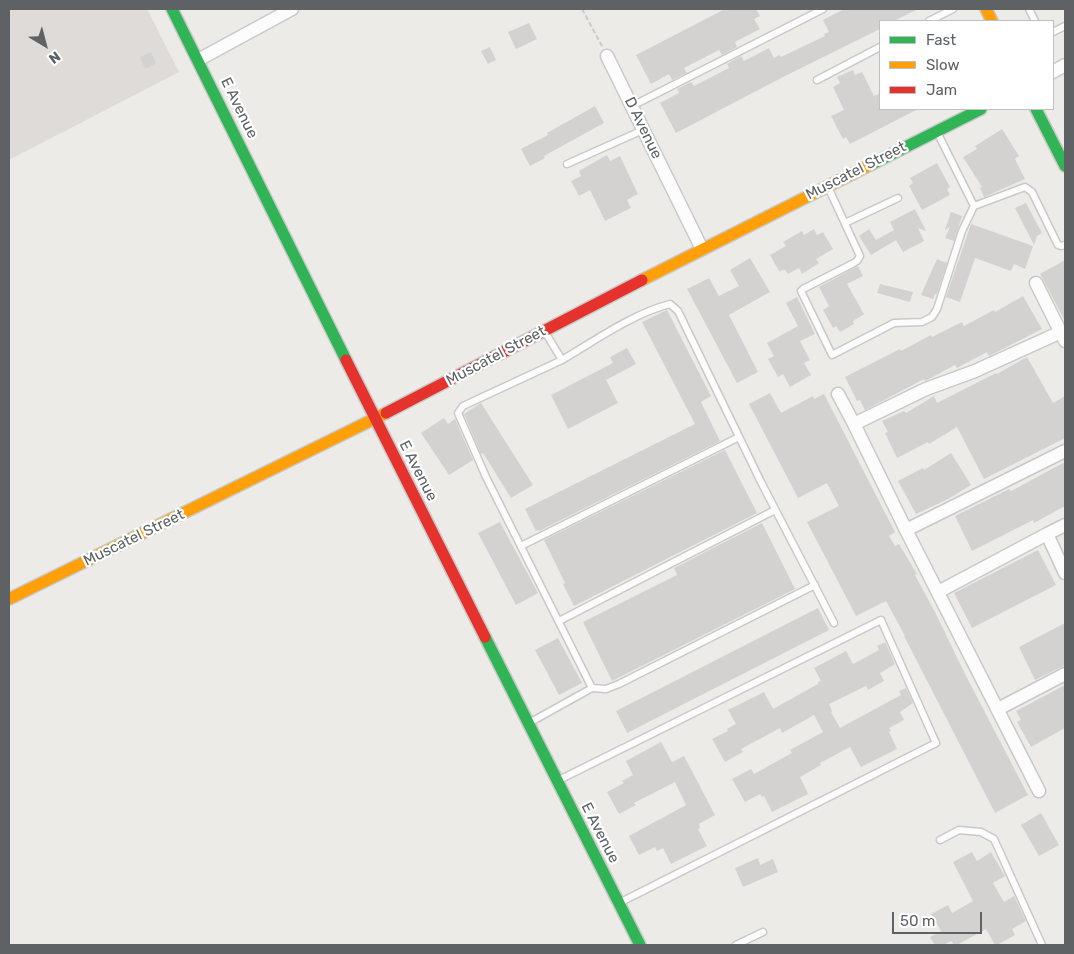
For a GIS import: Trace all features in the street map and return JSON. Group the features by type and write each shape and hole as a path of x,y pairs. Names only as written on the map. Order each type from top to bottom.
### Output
{"street":[{"name":"E Avenue","path":"172,9 375,419 640,945"},
{"path":"198,60 292,9"},
{"name":"D Avenue","path":"607,56 702,249"},
{"path":"1054,71 1065,65"},
{"name":"Muscatel Street","path":"9,599 375,419 702,249 979,110"},
{"path":"1037,110 1065,166"},
{"path":"854,424 926,389 1063,337 1036,283"},
{"path":"838,394 1039,791"},
{"path":"906,530 1065,451"},
{"path":"938,592 1065,525"},
{"path":"1047,534 1065,573"},
{"path":"998,709 1065,674"}],"lane":[{"path":"632,106 823,9"},
{"path":"931,20 953,9"},
{"path":"817,80 879,48"},
{"path":"567,164 643,130"},
{"path":"936,131 974,206"},
{"path":"827,186 860,256 857,261 803,288 801,291 832,355 894,323 922,322 932,317 937,309 962,232 974,206 1025,187 1032,192 1058,245 1065,245"},
{"path":"845,223 898,198"},
{"path":"592,688 486,477 458,413 463,406 562,360 622,325 659,307 670,304 678,311 739,437 834,623"},
{"path":"545,331 562,360"},
{"path":"521,546 739,437"},
{"path":"559,621 776,510"},
{"path":"528,723 592,688 606,689 619,684 815,585"},
{"path":"558,781 881,620 936,743 619,902"},
{"path":"940,840 959,830 981,832 994,839 1042,945"},
{"path":"736,945 763,932"}],"path":[{"path":"582,9 607,56"}],"shaded area":[{"path":"9,9 147,9 179,72 9,160"}],"building":[{"path":"725,9 756,9 760,16 754,19 760,29 735,42 737,47 722,55 719,50 684,68 687,73 672,80 669,74 651,84 636,55"},
{"path":"844,9 918,9 896,20 879,20 879,29 676,133 660,103 679,93 677,89 691,82 694,86 729,68 727,64 741,56 744,61 769,48 774,58 779,55 781,57 825,36 824,34 829,32 823,20"},
{"path":"529,23 537,39 516,49 508,32"},
{"path":"490,47 496,60 488,64 481,51"},
{"path":"151,52 156,63 145,69 140,57"},
{"path":"853,70 855,75 862,72 874,96 879,94 879,110 916,110 850,144 846,137 843,139 831,116 844,110 833,87 840,83 837,77"},
{"path":"595,106 604,123 544,156 545,158 530,166 521,149"},
{"path":"1002,129 1019,156 1015,159 1025,179 984,197 980,188 982,187 963,157 977,149 975,146"},
{"path":"607,155 610,161 620,156 638,194 627,200 631,208 605,221 590,190 579,196 571,181 581,176 579,171"},
{"path":"937,163 950,187 947,189 950,195 922,210 909,186 913,183 910,178"},
{"path":"1026,203 1042,233 1037,236 1034,245 1015,208"},
{"path":"915,209 926,231 918,228 924,241 903,252 896,240 871,255 859,236 869,229 876,240 894,230 890,222"},
{"path":"951,212 962,216 954,241 945,238 950,227 945,230"},
{"path":"971,224 1033,246 1025,269 1014,264 1011,271 975,258 960,302 946,297"},
{"path":"814,229 817,235 823,232 833,249 816,259 819,263 802,274 799,268 788,274 785,270 779,271 770,255 786,246 783,242 802,231 804,235"},
{"path":"750,258 770,292 729,315 758,372 737,383 687,289 709,278 719,296 739,286 730,270"},
{"path":"937,259 947,263 937,294 935,294 933,299 921,295"},
{"path":"1065,260 1065,321 1040,274"},
{"path":"858,266 863,276 847,284 864,314 853,321 854,324 840,332 836,326 833,328 823,310 829,306 819,287"},
{"path":"880,284 913,292 910,302 877,293"},
{"path":"1023,296 1042,329 989,356 987,352 957,368 955,365 925,381 924,379 865,410 860,400 857,401 845,377 931,335 932,337 962,322 964,326 994,310 995,312"},
{"path":"797,297 815,334 800,341 810,360 804,363 811,375 790,387 783,374 778,377 768,359 774,356 767,343 798,326 786,303"},
{"path":"667,310 711,396 701,402 720,441 536,531 525,509 695,424 642,322"},
{"path":"627,348 636,364 606,380 618,403 568,429 551,395 613,363 610,357"},
{"path":"1027,357 1053,403 1065,396 1065,438 984,479 957,427 929,444 928,442 897,458 885,433 888,432 882,421 904,411 906,413 934,396 937,403"},
{"path":"770,393 781,413 813,396 814,399 824,394 895,532 889,536 895,546 899,544 917,574 915,575 1028,795 995,813 886,601 856,616 807,522 839,506 827,483 798,498 749,404"},
{"path":"481,403 533,485 511,498 483,453 481,454 464,414"},
{"path":"444,418 448,424 455,419 473,460 449,475 421,433"},
{"path":"725,450 757,513 574,606 544,540"},
{"path":"951,453 971,485 948,499 916,514 898,481 923,468 924,470"},
{"path":"1065,462 1065,506 1034,523 1033,520 972,551 955,516 1009,489 1011,491"},
{"path":"500,522 538,593 516,605 478,533"},
{"path":"762,523 795,589 612,681 583,622 677,575 674,568"},
{"path":"1038,550 1056,585 972,628 954,593"},
{"path":"818,608 829,630 627,733 616,711"},
{"path":"1065,623 1065,665 1035,680 1019,647"},
{"path":"558,638 582,683 559,695 535,650"},
{"path":"885,642 895,664 880,673 884,681 868,690 866,686 829,704 831,712 840,728 901,695 899,691 906,688 913,703 900,712 904,720 889,728 897,749 861,767 850,747 820,763 821,765 800,777 808,794 772,812 764,796 762,797 760,794 745,802 732,779 751,769 754,774 792,753 790,750 823,732 814,715 782,733 780,728 741,749 743,752 725,762 712,739 728,731 727,729 736,724 728,710 764,692 773,709 821,681 814,668 846,651 853,664 879,650 877,646"},
{"path":"1065,685 1065,728 1031,747 1017,722 1021,720 1016,711"},
{"path":"661,742 672,762 684,756 715,815 699,824 700,828 698,829 707,846 671,864 663,848 657,851 655,847 639,855 629,836 686,805 675,782 634,803 636,805 619,814 607,792 624,783 622,781 633,775 626,761"},
{"path":"1041,813 1059,845 1039,856 1021,825"},
{"path":"972,852 977,861 991,852 1005,876 993,883 1004,902 1014,896 1026,921 1012,929 1015,935 997,945 995,945 986,929 957,945 954,945 951,941 943,945 935,945 930,937 941,931 931,914 948,905 952,913 973,901 953,862"},
{"path":"758,858 760,865 773,859 778,872 743,887 735,868"}],"traffic: fast":[{"path":"172,9 346,360"},
{"path":"872,164 979,110"},
{"path":"1037,110 1065,166"},
{"path":"485,637 640,945"}],"traffic: slow":[{"path":"986,9 992,20"},
{"path":"642,280 872,164"},
{"path":"9,599 386,413"}],"traffic: jam":[{"path":"386,413 642,280"},
{"path":"346,360 485,637"}]}
